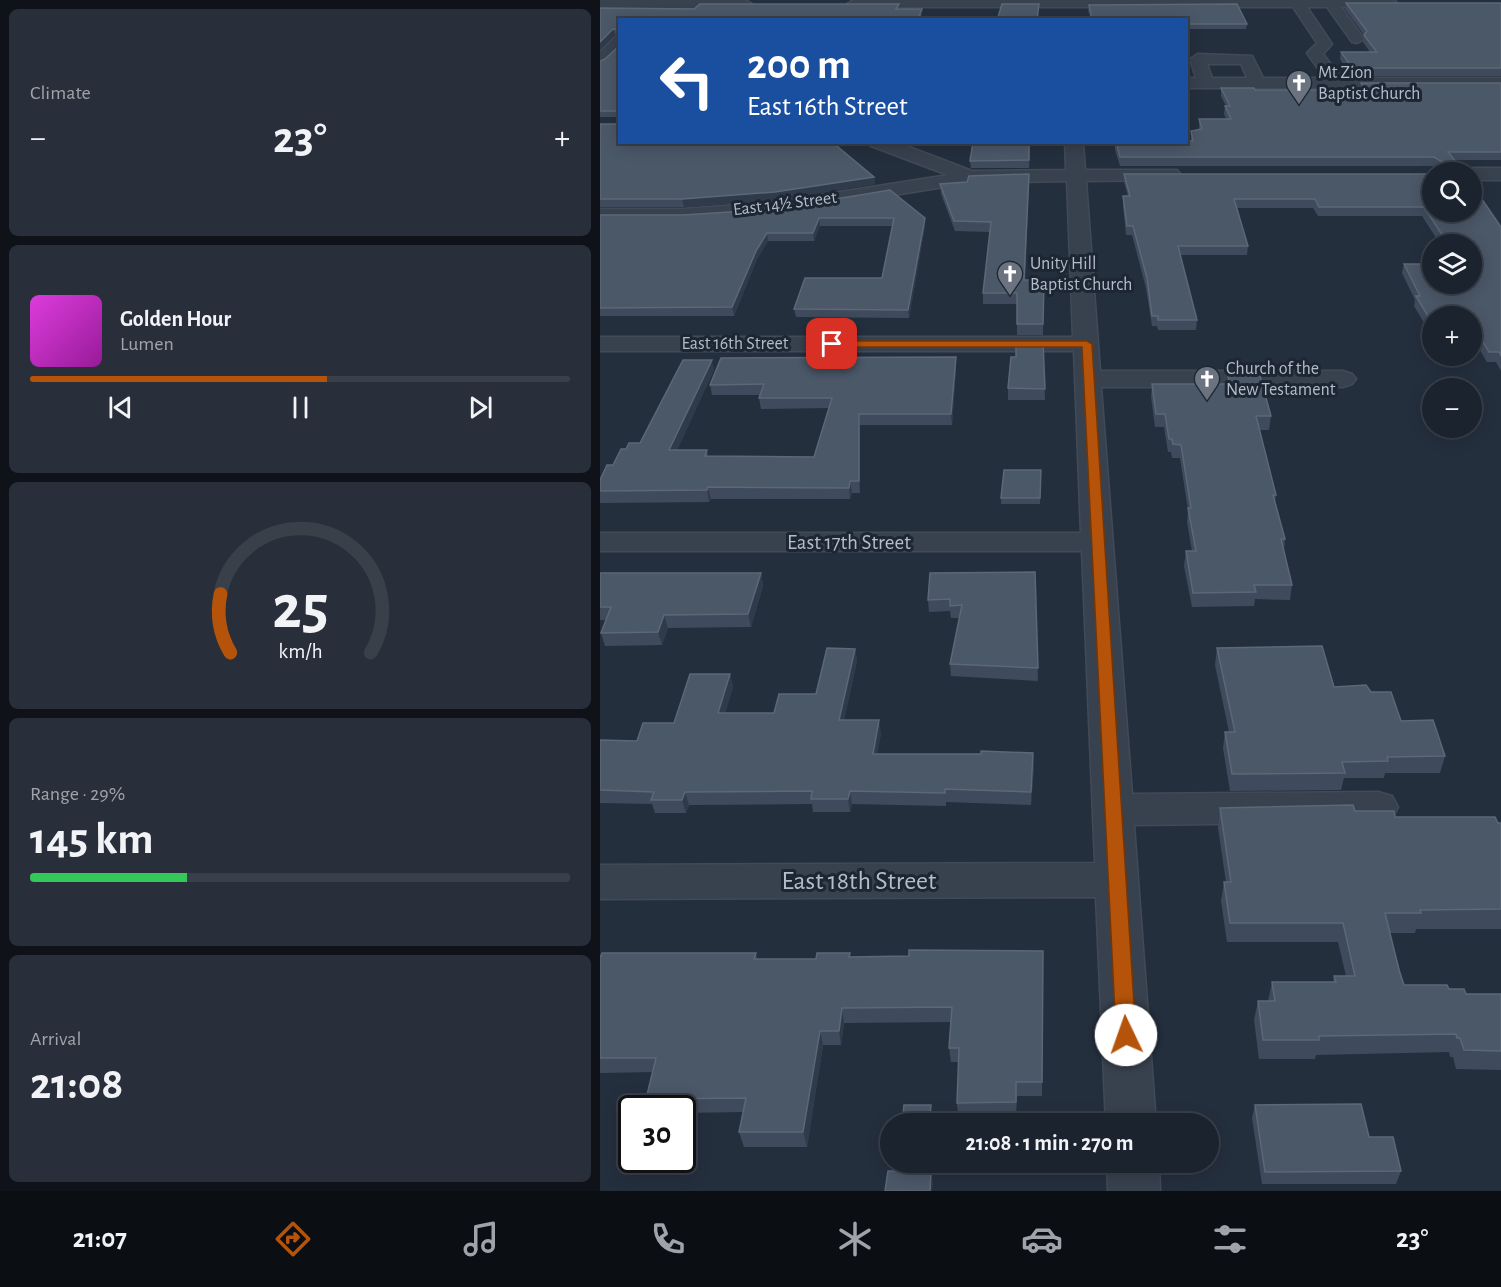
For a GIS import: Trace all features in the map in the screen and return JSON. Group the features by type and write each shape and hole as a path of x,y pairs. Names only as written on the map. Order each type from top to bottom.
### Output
{"street":[{"path":"839,4 923,2 1410,3"},
{"path":"600,4 757,3"},
{"path":"1297,3 1325,44 1315,53 1336,82"},
{"path":"1331,3 1357,39"},
{"path":"641,18 653,4"},
{"path":"1067,4 1068,18"},
{"path":"606,57 618,42"},
{"path":"1206,83 1198,59 1247,59 1257,83"},
{"path":"1188,83 1501,82"},
{"path":"883,144 925,158 969,177"},
{"path":"1075,158 1130,1113"},
{"name":"East 14½ Street","path":"600,214 684,215 776,208 1075,158 1186,174"},
{"path":"1482,175 1500,176"},
{"name":"East 16th Street","path":"600,344 1087,344"},
{"path":"1089,379 1343,379"},
{"name":"East 17th Street","path":"600,542 1099,542"},
{"path":"1114,810 1378,807"},
{"name":"East 18th Street","path":"600,882 1118,880"},
{"path":"1133,1173 1134,1191"}],"building":[{"path":"1346,3 1501,3 1501,68 1352,68 1341,52 1377,52 1364,35 1367,31"},
{"path":"700,4 899,4 896,9 922,9 919,17 998,17 1002,4 1039,4 1037,18 618,18 618,30 613,29 600,42 600,8 694,9"},
{"path":"1237,4 1247,24 1188,24 1188,18 1092,18 1089,5"},
{"path":"618,47 618,111 600,111 600,61"},
{"path":"1361,83 1501,83 1501,152 1448,152 1456,162 1442,162 1434,157 1120,157 1117,144 1188,144 1188,141 1193,141 1191,131 1202,129 1199,119 1231,119 1225,106 1230,106 1221,88 1254,88 1255,90 1365,90"},
{"path":"600,124 618,124 618,144 834,144 874,177 775,192 682,199 600,199"},
{"path":"973,144 1029,144 1029,160 970,161"},
{"path":"1029,174 1024,280 1044,280 1043,324 1017,324 1017,293 983,293 991,222 954,221 940,184 967,182 969,176"},
{"path":"1124,174 1422,174 1422,207 1319,207 1315,199 1234,199 1248,246 1178,246 1197,320 1158,320 1158,316 1152,316 1147,278 1133,226 1127,226 1123,196 1130,196"},
{"path":"890,190 925,218 908,310 794,309 805,278 882,278 894,218 819,218 813,233 767,233 756,251 732,307 600,308 600,215 683,215 775,209"},
{"path":"1482,199 1501,227 1501,356 1499,352 1489,352 1482,340 1482,306 1422,306 1416,296 1420,296 1404,264 1422,264 1422,294 1482,294 1482,234 1442,234 1434,222 1482,222"},
{"path":"1016,342 1043,342 1045,389 1008,388 1011,357 1016,357"},
{"path":"956,357 951,414 859,414 859,481 850,481 849,488 708,487 707,490 600,491 600,480 607,465 613,465 621,449 626,449 629,443 640,443 683,360 712,360 669,450 707,450 705,456 814,457 832,398 759,398 764,384 710,385 721,358"},
{"path":"1228,376 1260,376 1271,416 1256,416 1276,495 1273,495 1285,539 1281,539 1292,585 1254,585 1256,592 1193,593 1186,551 1196,551 1188,508 1191,508 1181,445 1173,444 1172,439 1169,439 1165,414 1156,414 1152,384 1230,384"},
{"path":"1004,470 1041,470 1040,498 1001,498"},
{"path":"1035,572 1038,668 950,664 962,605 950,606 950,599 928,600 930,573"},
{"path":"600,573 761,573 748,614 664,615 658,632 601,633 611,607 600,607"},
{"path":"1322,646 1334,687 1366,685 1371,692 1391,692 1401,721 1433,720 1445,756 1387,757 1388,761 1342,762 1345,773 1232,774 1225,732 1235,732 1217,648"},
{"path":"827,648 855,649 839,720 879,720 873,754 981,754 981,751 1033,753 1031,792 945,789 945,793 850,791 848,799 811,799 812,791 685,792 682,800 651,800 654,792 600,790 600,740 637,741 643,723 674,723 690,674 730,674 718,713 774,713 779,694 816,694"},
{"path":"1353,805 1355,811 1394,811 1395,817 1495,817 1498,823 1501,823 1501,909 1385,913 1404,985 1447,985 1449,989 1464,989 1466,994 1501,994 1501,1051 1464,1050 1456,1034 1319,1036 1319,1040 1263,1040 1258,1001 1275,1001 1272,982 1336,982 1334,976 1355,976 1343,923 1230,923 1224,882 1231,882 1220,808"},
{"path":"909,950 1043,951 1042,1082 1016,1082 1016,1102 957,1103 959,1048 949,1048 952,1007 842,1008 839,1031 820,1031 803,1132 739,1132 746,1098 696,1098 696,1095 647,1095 656,1058 600,1058 600,956 602,953 756,953 754,959 816,959 817,953 850,953 849,957 909,956"},
{"path":"1361,1104 1369,1137 1393,1137 1401,1171 1265,1172 1255,1105"},
{"path":"904,1105 931,1105 930,1113 903,1113"},
{"path":"888,1173 931,1173 930,1191 885,1191"}],"place":[{"name":"Mt Zion Baptist Church","path":"1299,106"},
{"name":"Unity Hill Baptist Church","path":"1010,297"},
{"name":"Church of the New Testament","path":"1207,402"}],"route":[{"path":"832,344 1087,344 1126,1035"}]}
